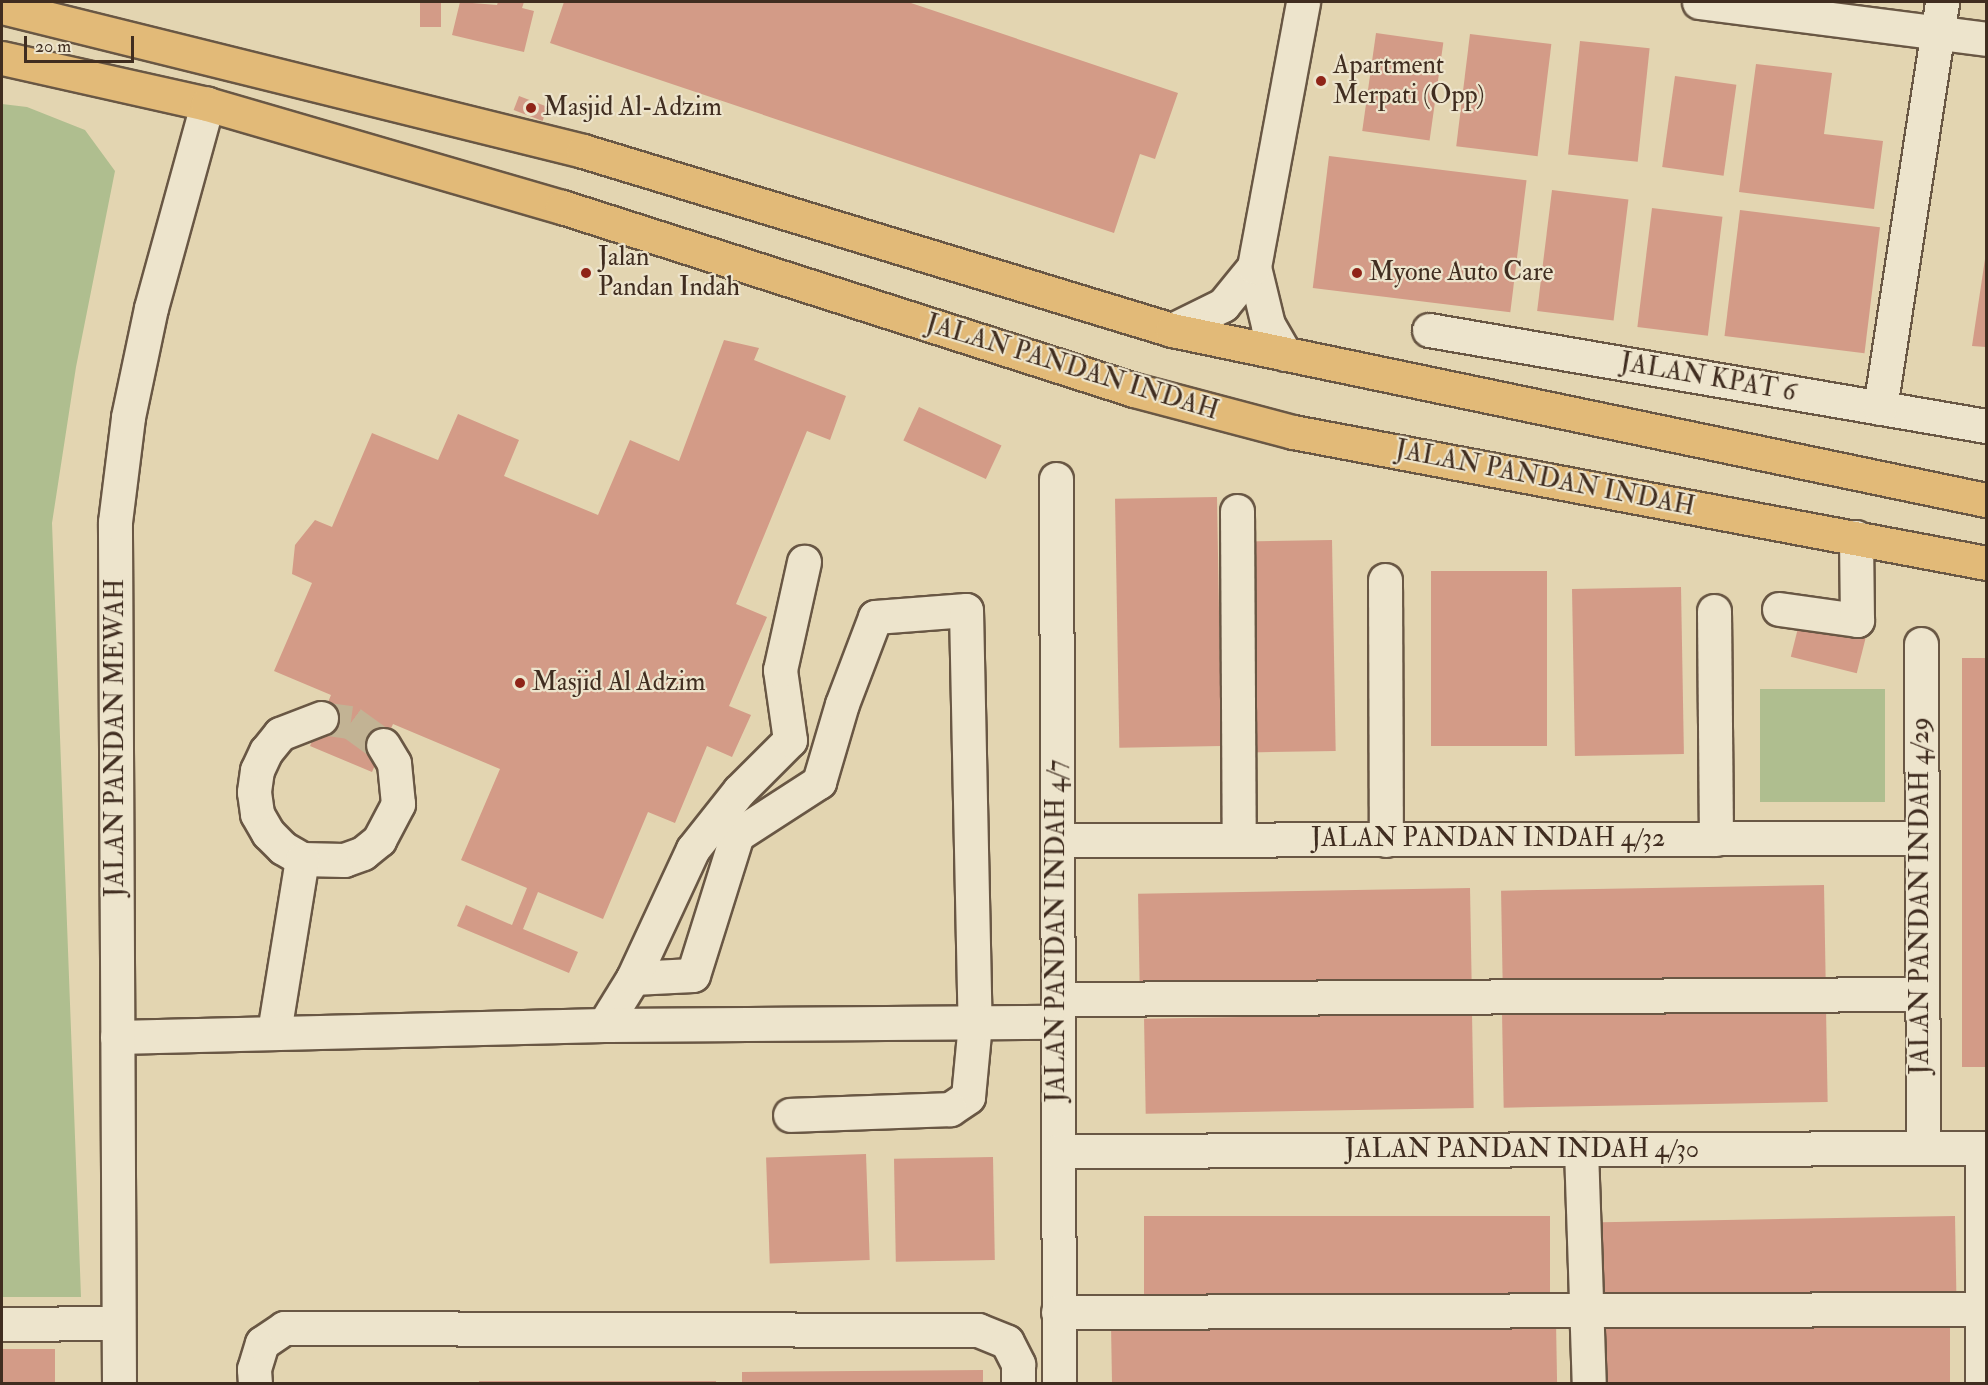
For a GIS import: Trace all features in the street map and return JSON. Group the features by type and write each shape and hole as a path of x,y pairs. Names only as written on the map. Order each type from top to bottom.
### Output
{"main road":[{"path":"2,7 583,151 1172,330 1986,500"},
{"name":"JALAN PANDAN INDAH","path":"2,58 207,104 562,207 1134,390 1293,432 1986,562"}],"street":[{"path":"1285,354 1268,325 1254,267 1303,2"},
{"path":"1699,2 1940,17 1986,39"},
{"path":"1880,408 1940,17"},
{"name":"JALAN PANDAN MEWAH","path":"119,1383 116,522 128,417 149,319 207,104"},
{"path":"1172,330 1223,305 1254,267"},
{"name":"JALAN KPAT 6","path":"1429,330 1986,426"},
{"name":"JALAN PANDAN INDAH 4/7","path":"1056,479 1059,1383"},
{"path":"1237,511 1239,840"},
{"path":"1779,609 1857,620 1856,537"},
{"path":"604,1024 633,978 693,849 739,791 790,740 780,670 804,562"},
{"path":"1385,580 1386,840"},
{"path":"633,978 693,975 737,836 819,782 842,704 875,617 966,610 975,1023 968,1097 950,1109 790,1115"},
{"path":"1714,611 1716,838"},
{"name":"JALAN PANDAN INDAH 4/29","path":"1921,644 1919,838 1923,1148"},
{"path":"321,718 280,734 261,760 254,792 257,814 268,833 283,848 302,858 344,860 363,853 379,840 398,804 394,763 383,745"},
{"name":"JALAN PANDAN INDAH 4/32","path":"1057,840 1919,838"},
{"path":"274,1032 302,858"},
{"path":"117,1037 604,1024 975,1023 1058,1011 1921,994"},
{"path":"1982,1383 1984,1148"},
{"name":"JALAN PANDAN INDAH 4/30","path":"1058,1151 1984,1148"},
{"path":"1581,1149 1589,1383"},
{"path":"1058,1312 1984,1309"},
{"path":"2,1324 118,1323"},
{"path":"255,1383 254,1369 262,1343 284,1328 308,1328 978,1330 1007,1342 1018,1364 1018,1383"}],"green space":[{"path":"2,104 27,107 85,130 115,171 76,367 52,523 81,1297 2,1297"},
{"path":"1760,689 1885,689 1885,802 1760,802"}],"building":[{"path":"420,2 441,2 441,27 420,27"},
{"path":"460,2 497,5 498,2 524,2 522,8 534,11 524,52 452,35"},
{"path":"564,2 908,2 1178,93 1155,159 1140,154 1114,233 550,43"},
{"path":"1376,33 1443,42 1430,141 1362,131"},
{"path":"1470,34 1551,44 1538,156 1456,146"},
{"path":"1580,41 1650,48 1638,162 1568,154"},
{"path":"1756,64 1832,73 1824,134 1883,141 1874,209 1739,192"},
{"path":"1675,76 1736,85 1724,176 1662,167"},
{"path":"519,96 548,107 543,121 514,110"},
{"path":"1329,156 1527,180 1510,312 1313,288"},
{"path":"1552,190 1628,199 1614,320 1537,311"},
{"path":"1652,208 1722,217 1708,336 1637,327"},
{"path":"1740,210 1880,227 1864,353 1725,336"},
{"path":"1986,260 1986,347 1972,346"},
{"name":"Masjid Al Adzim","path":"724,340 759,348 754,360 846,396 830,440 807,431 736,604 767,617 729,706 751,715 732,757 707,746 675,823 648,812 603,919 538,892 523,929 578,952 569,973 457,926 466,905 512,925 527,888 461,860 500,769 393,724 372,772 310,746 331,695 274,671 312,583 292,574 295,545 315,520 332,527 372,433 438,460 458,414 519,440 504,476 598,515 630,440 679,461"},
{"path":"919,407 1001,445 986,479 903,441"},
{"path":"1217,497 1221,746 1119,748 1115,499"},
{"path":"1332,540 1336,751 1249,752 1245,542"},
{"path":"1431,571 1547,571 1547,746 1431,746"},
{"path":"1681,587 1684,754 1575,756 1572,589"},
{"path":"1800,620 1866,636 1857,673 1791,657"},
{"path":"1962,658 1986,658 1986,1067 1962,1067"},
{"path":"1824,885 1826,982 1503,988 1501,891"},
{"path":"1470,888 1472,985 1140,991 1138,894"},
{"path":"1826,1008 1828,1102 1504,1108 1502,1014"},
{"path":"1472,1013 1474,1108 1146,1114 1144,1019"},
{"path":"866,1154 870,1260 770,1263 766,1157"},
{"path":"993,1157 995,1260 896,1262 894,1159"},
{"path":"1144,1216 1550,1216 1550,1300 1144,1300"},
{"path":"1955,1216 1957,1305 1591,1311 1589,1222"},
{"path":"1556,1321 1557,1383 1112,1384 1111,1329"},
{"path":"1589,1321 1950,1321 1950,1383 1589,1383"},
{"path":"2,1349 55,1349 55,1383 2,1383"},
{"path":"983,1370 983,1383 742,1383 742,1372"},
{"path":"479,1381 716,1381 716,1383 479,1383"}],"tunnel":[{"path":"321,718 351,722 383,745"}],"place":[{"name":"Apartment Merpati (Opp)","path":"1321,81"},
{"name":"Masjid Al-Adzim","path":"531,108"},
{"name":"Jalan Pandan Indah","path":"586,273"},
{"name":"Myone Auto Care","path":"1357,273"},
{"name":"Masjid Al Adzim","path":"520,683"}]}
